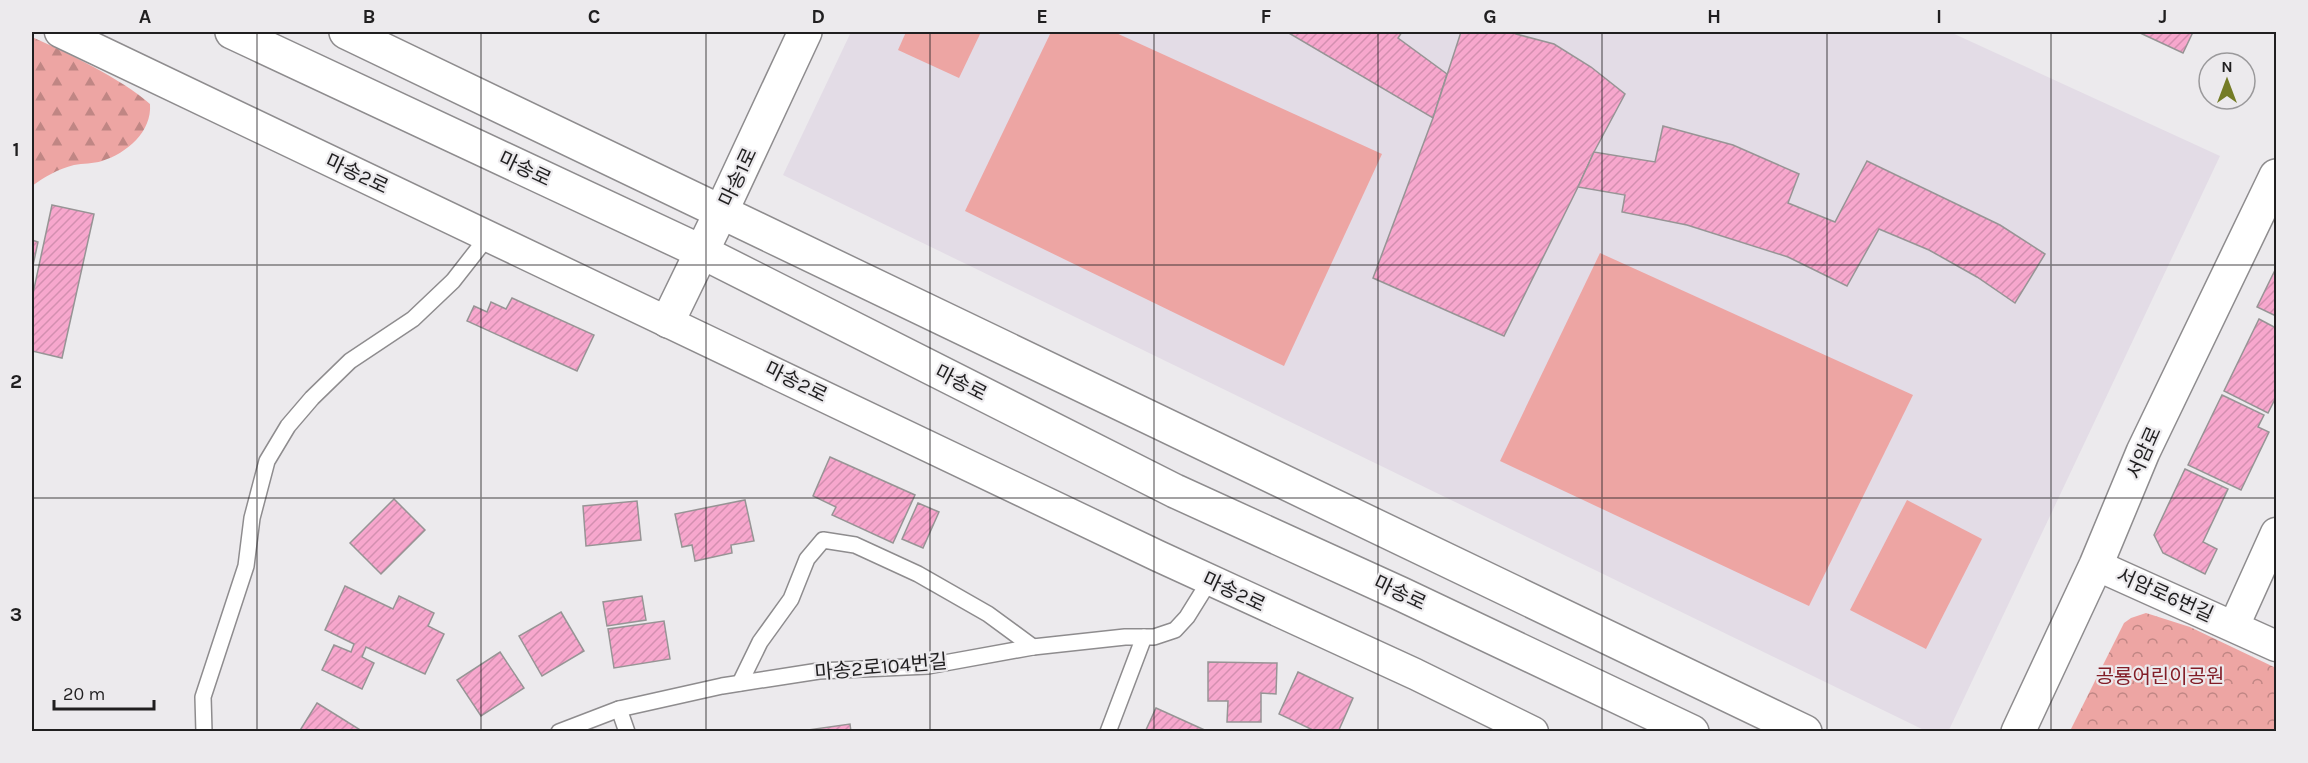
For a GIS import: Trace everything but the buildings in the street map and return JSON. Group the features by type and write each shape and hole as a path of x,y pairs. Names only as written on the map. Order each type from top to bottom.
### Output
{"street":[{"name":"마송2로","path":"60,32 1533,732"},
{"name":"마송로","path":"232,32 702,252 1175,491 1390,589 1692,732"},
{"path":"346,32 1805,732"},
{"name":"마송1로","path":"668,321 805,32"},
{"name":"서암로","path":"2018,732 2096,565 2143,452 2277,176"},
{"name":"서암로6번길","path":"2235,626 2277,533"},
{"name":"서암로6번길","path":"2096,565 2277,646"}],"lane":[{"path":"204,732 202,697 246,566 252,518 267,461 288,426 312,398 351,361 413,319 453,280 489,235"},
{"path":"740,683 760,642 791,599 807,559 823,540 855,545 918,574 988,614 1033,647"},
{"name":"마송2로104번길","path":"559,732 619,709 740,683 819,671 928,666 1033,647 1125,637 1154,637 1175,630 1188,617 1209,580"},
{"path":"1108,732 1144,637"},
{"path":"619,709 627,732"}],"shaded area":[{"path":"851,32 1950,32 2220,156 1948,732 1926,731 783,175"}],"green space":[{"path":"906,32 981,32 959,78 898,50"},
{"path":"1051,32 1114,32 1382,154 1284,366 965,211"},
{"path":"32,37 77,58 125,85 150,104 150,114 147,124 136,140 120,153 99,162 62,169 32,186 33,98"},
{"path":"1600,253 1913,395 1809,606 1500,461"},
{"path":"1907,500 1982,539 1926,649 1850,610"},
{"name":"공룡어린이공원","path":"2146,613 2190,627 2276,668 2276,731 2070,731 2124,623"}]}
